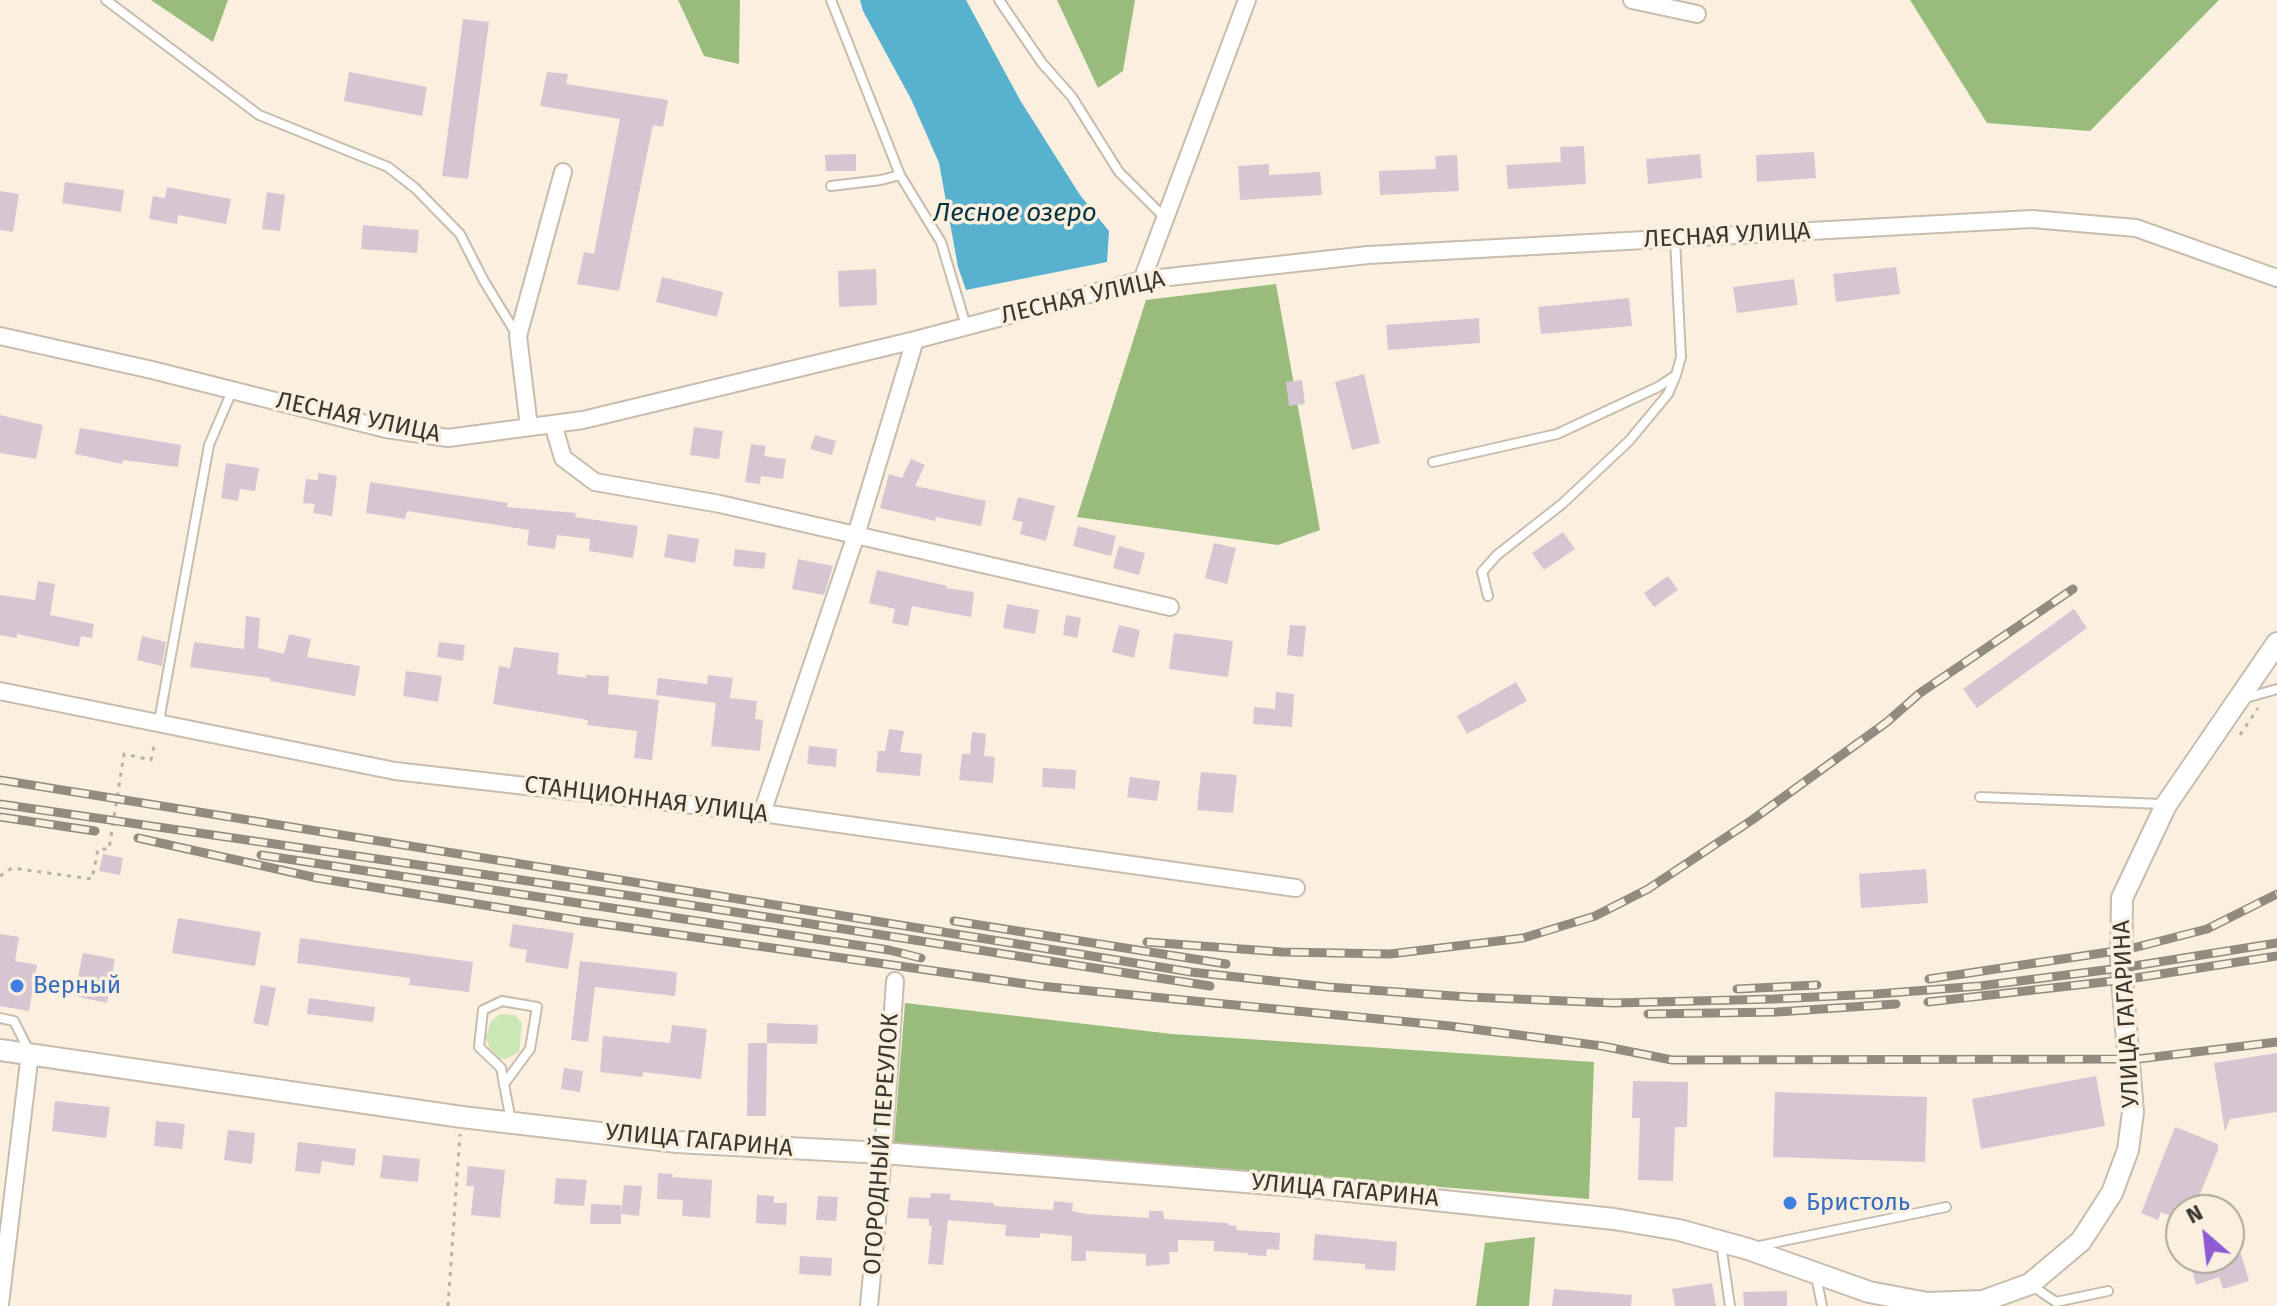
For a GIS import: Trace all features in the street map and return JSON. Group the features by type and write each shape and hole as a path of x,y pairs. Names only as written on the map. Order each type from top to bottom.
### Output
{"street":[{"path":"1142,280 1247,0"},
{"path":"1632,0 1697,14"},
{"path":"529,427 518,336 563,172"},
{"name":"ЛЕСНАЯ УЛИЦА","path":"0,336 386,429 448,438 583,420 915,340 1142,280 1368,255 2032,219 2136,228 2277,278"},
{"path":"762,813 856,535 915,340"},
{"path":"553,424 563,458 595,482 720,504 1170,607"},
{"name":"УЛИЦА ГАГАРИНА","path":"0,1050 462,1117 677,1142 883,1153 1305,1187 1542,1210 1679,1230 1748,1249 1869,1292 1927,1303 1983,1301 2030,1284 2081,1241 2112,1193 2128,1150 2133,1112 2121,968 2122,898 2166,805 2277,643"},
{"name":"СТАНЦИОННАЯ УЛИЦА","path":"0,691 395,771 762,813 1296,888"},
{"name":"ОГОРОДНЫЙ ПЕРЕУЛОК","path":"869,1306 895,981"},
{"path":"0,1304 30,1053"}],"lane":[{"path":"106,0 259,115 388,167 415,188 460,234 518,336"},
{"path":"831,0 900,175 941,242 966,326"},
{"path":"999,0 1042,63 1072,97 1119,172 1165,219"},
{"path":"831,186 900,175"},
{"path":"1488,596 1482,572 1490,563 1562,504 1629,441 1668,394 1681,357 1675,239"},
{"path":"1433,462 1557,434 1658,387 1676,375"},
{"path":"159,721 209,445 232,391"},
{"path":"2237,701 2274,690"},
{"path":"1980,797 2166,805"},
{"path":"504,1084 530,1049 537,1007 502,1001 483,1010 479,1047 501,1068 511,1123"},
{"path":"0,1018 14,1021 30,1053"},
{"path":"1748,1249 1946,1207"},
{"path":"1721,1241 1730,1306"},
{"path":"1816,1275 1822,1306"},
{"path":"2030,1284 2056,1302 2108,1291"}],"path":[{"path":"2234,743 2274,690"},
{"path":"0,876 12,868 92,879 98,849 109,849 124,754 151,760 159,721"},
{"path":"448,1306 462,1117"}],"green space":[{"path":"151,0 228,0 213,42"},
{"path":"678,0 740,0 739,64 704,56"},
{"path":"1057,0 1135,0 1123,71 1098,88"},
{"path":"1910,0 2219,0 2090,131 1987,123"},
{"path":"1276,284 1320,530 1278,545 1077,517 1146,300"},
{"path":"905,1003 1172,1034 1594,1062 1589,1199 894,1143"},
{"path":"501,1014 515,1015 522,1023 519,1052 506,1059 497,1058 486,1037 491,1021"},
{"path":"1535,1237 1529,1306 1476,1306 1485,1243"}],"water":[{"name":"Лесное озеро","path":"860,0 966,0 1020,100 1080,195 1109,231 1107,262 966,290 958,267 939,163 911,99"}],"building":[{"path":"463,19 489,22 468,179 442,176"},
{"path":"349,72 427,87 422,116 344,101"},
{"path":"547,72 568,74 566,84 668,100 663,127 653,125 619,291 577,284 584,252 594,254 620,119 540,106"},
{"path":"1584,146 1586,184 1508,189 1506,165 1561,162 1560,147"},
{"path":"1814,152 1816,178 1757,182 1756,155"},
{"path":"856,154 856,171 826,171 825,155"},
{"path":"1700,154 1702,178 1648,184 1646,159"},
{"path":"1457,155 1459,191 1380,195 1379,171 1436,169 1435,156"},
{"path":"1269,164 1269,175 1320,172 1322,195 1240,200 1238,166"},
{"path":"65,182 124,190 121,212 62,203"},
{"path":"167,187 231,199 226,224 178,215 177,224 149,219 153,196 165,198"},
{"path":"0,191 19,194 13,232 0,230"},
{"path":"267,192 285,195 280,231 262,229"},
{"path":"363,225 419,230 417,253 361,249"},
{"path":"1896,267 1900,294 1836,302 1833,274"},
{"path":"876,269 877,305 839,307 838,271"},
{"path":"662,277 723,292 717,317 656,302"},
{"path":"1794,279 1798,305 1737,313 1733,287"},
{"path":"1629,298 1632,326 1541,334 1538,307"},
{"path":"1479,318 1480,343 1388,350 1386,325"},
{"path":"1364,374 1380,443 1352,450 1335,382"},
{"path":"1302,380 1305,404 1289,406 1286,382"},
{"path":"0,415 43,425 36,459 0,453"},
{"path":"694,427 723,431 719,459 690,455"},
{"path":"80,428 181,445 178,467 123,460 122,464 75,454"},
{"path":"815,435 836,441 832,455 810,449"},
{"path":"751,444 766,446 764,456 786,459 783,479 761,476 760,484 745,482"},
{"path":"911,459 925,465 915,486 986,501 981,526 936,517 935,521 880,508 889,474 902,478"},
{"path":"226,463 259,468 255,491 240,489 238,501 221,498"},
{"path":"318,473 337,476 332,516 313,513 315,504 303,503 306,479 318,480"},
{"path":"370,482 508,503 507,507 576,513 575,517 638,526 633,558 589,551 590,539 557,535 555,549 527,545 529,530 407,511 405,519 366,513"},
{"path":"1018,497 1055,506 1046,541 1020,534 1023,522 1012,520"},
{"path":"1078,526 1116,536 1111,556 1073,546"},
{"path":"1563,532 1575,549 1544,570 1532,553"},
{"path":"668,534 699,539 695,563 664,557"},
{"path":"1214,543 1236,548 1227,584 1205,578"},
{"path":"1119,546 1145,553 1139,575 1113,568"},
{"path":"735,549 766,553 764,569 733,566"},
{"path":"798,559 833,566 824,595 792,589"},
{"path":"877,570 974,592 971,617 912,606 908,626 892,623 895,609 869,603"},
{"path":"1668,576 1678,590 1654,607 1644,593"},
{"path":"38,581 55,584 50,615 94,624 92,638 81,636 79,647 17,634 17,638 0,635 0,595 35,600"},
{"path":"1007,604 1039,610 1035,634 1003,628"},
{"path":"2074,609 2087,628 1977,708 1963,689"},
{"path":"1066,615 1081,618 1077,638 1063,635"},
{"path":"246,616 260,618 258,648 284,654 289,634 311,639 307,657 360,666 355,696 270,681 270,678 190,667 194,642 244,649"},
{"path":"1119,625 1140,630 1134,658 1112,652"},
{"path":"1290,625 1306,626 1303,657 1287,655"},
{"path":"1174,633 1233,641 1228,677 1169,669"},
{"path":"142,636 166,642 162,666 137,660"},
{"path":"439,642 465,645 463,661 437,657"},
{"path":"514,647 559,653 557,674 586,678 586,675 609,676 608,694 659,700 652,760 634,758 637,731 587,725 588,720 493,704 499,666 510,668"},
{"path":"406,671 442,676 438,702 403,696"},
{"path":"708,675 733,678 730,698 757,701 755,719 763,720 760,751 711,746 716,703 656,695 658,678 707,684"},
{"path":"1516,682 1527,701 1467,734 1457,716"},
{"path":"1276,692 1294,694 1292,727 1253,724 1254,707 1275,709"},
{"path":"889,729 904,731 900,752 922,754 920,776 876,772 878,751 885,751"},
{"path":"972,732 986,734 984,756 995,757 993,783 959,780 962,754 970,754"},
{"path":"809,746 837,749 836,767 807,764"},
{"path":"1043,768 1076,770 1075,789 1042,787"},
{"path":"1201,772 1237,775 1233,813 1197,810"},
{"path":"1130,777 1160,781 1157,801 1127,797"},
{"path":"103,854 123,858 120,875 99,871"},
{"path":"1926,869 1928,903 1861,908 1859,874"},
{"path":"178,918 261,932 255,966 172,953"},
{"path":"513,924 574,933 568,969 525,962 527,950 509,947"},
{"name":"Верный","path":"0,934 19,937 15,961 37,965 29,1011 0,1006"},
{"path":"300,938 473,962 469,992 409,985 410,978 297,963"},
{"name":"Верный","path":"83,953 115,959 107,1003 74,996"},
{"path":"580,961 677,972 675,996 595,987 588,1042 571,1040"},
{"path":"261,985 276,988 268,1026 253,1023"},
{"path":"309,998 375,1007 373,1022 307,1014"},
{"path":"767,1023 818,1025 817,1044 767,1043"},
{"path":"672,1025 707,1029 701,1079 643,1072 642,1077 600,1072 603,1036 670,1043"},
{"path":"748,1043 767,1043 766,1116 747,1116"},
{"path":"2277,1053 2277,1112 2230,1119 2225,1132 2214,1063"},
{"path":"564,1068 583,1071 580,1092 561,1089"},
{"path":"2096,1076 2105,1126 1981,1149 1972,1099"},
{"path":"1633,1081 1688,1082 1687,1127 1675,1127 1673,1181 1638,1180 1640,1118 1632,1118"},
{"path":"1775,1092 1927,1097 1925,1162 1773,1157"},
{"path":"55,1101 110,1107 106,1138 52,1131"},
{"path":"156,1121 185,1124 182,1149 154,1146"},
{"path":"2175,1127 2218,1144 2200,1194 2165,1194 2165,1214 2161,1212 2158,1220 2141,1213"},
{"path":"228,1130 255,1133 252,1164 224,1160"},
{"path":"298,1142 356,1149 354,1166 322,1161 320,1174 295,1171"},
{"path":"383,1155 420,1159 418,1182 380,1178"},
{"path":"468,1166 505,1170 500,1218 471,1215 474,1186 466,1186"},
{"path":"658,1173 712,1180 710,1218 682,1216 683,1200 657,1199"},
{"path":"556,1178 587,1180 584,1206 554,1204"},
{"path":"624,1185 642,1186 639,1216 621,1214"},
{"path":"931,1193 950,1194 950,1200 994,1203 994,1206 1053,1210 1054,1201 1073,1203 1072,1211 1086,1214 1149,1218 1149,1211 1163,1211 1164,1219 1228,1223 1237,1226 1236,1230 1280,1233 1279,1250 1267,1249 1266,1256 1248,1255 1214,1251 1214,1241 1178,1240 1178,1252 1169,1252 1170,1264 1146,1266 1146,1254 1086,1251 1086,1261 1071,1261 1072,1236 1040,1233 1040,1238 1005,1236 1006,1225 948,1220 943,1265 928,1264 932,1226 929,1226 929,1219 907,1218 909,1197 930,1198"},
{"path":"757,1195 774,1196 774,1203 787,1203 786,1225 756,1223"},
{"path":"818,1196 838,1197 836,1221 816,1220"},
{"path":"591,1204 621,1205 621,1224 590,1224"},
{"path":"1315,1234 1397,1242 1395,1271 1365,1269 1365,1264 1313,1260"},
{"path":"800,1256 832,1258 831,1276 799,1274"},
{"path":"2245,1268 2249,1281 2223,1289 2219,1277 2196,1285 2193,1274 2245,1274"},
{"path":"1712,1283 1716,1306 1675,1306 1672,1289"},
{"path":"1554,1289 1632,1295 1631,1306 1552,1306"},
{"path":"1787,1291 1787,1306 1744,1306 1743,1292"}],"railway":[{"path":"1147,942 1282,952 1390,954 1523,938 1595,916 1648,889 1752,820 1887,722 1920,693 2073,589"},
{"path":"0,780 1191,972 1328,987 1614,1003 1774,999 1980,986 2277,943"},
{"path":"0,804 638,897 1210,986"},
{"path":"0,817 95,831"},
{"path":"138,838 317,878 582,921 1040,986 1450,1026 1602,1046 1672,1060 2138,1059 2277,1042"},
{"path":"261,855 889,950 921,958"},
{"path":"1929,979 2129,949 2207,929 2277,894"},
{"path":"954,921 1226,964"},
{"path":"1928,1002 2122,980 2277,956"},
{"path":"1737,989 1817,985"},
{"path":"1648,1014 1777,1012 1896,1004"}],"place":[{"name":"Верный","path":"17,986"},
{"name":"Бристоль","path":"1790,1203"}]}
